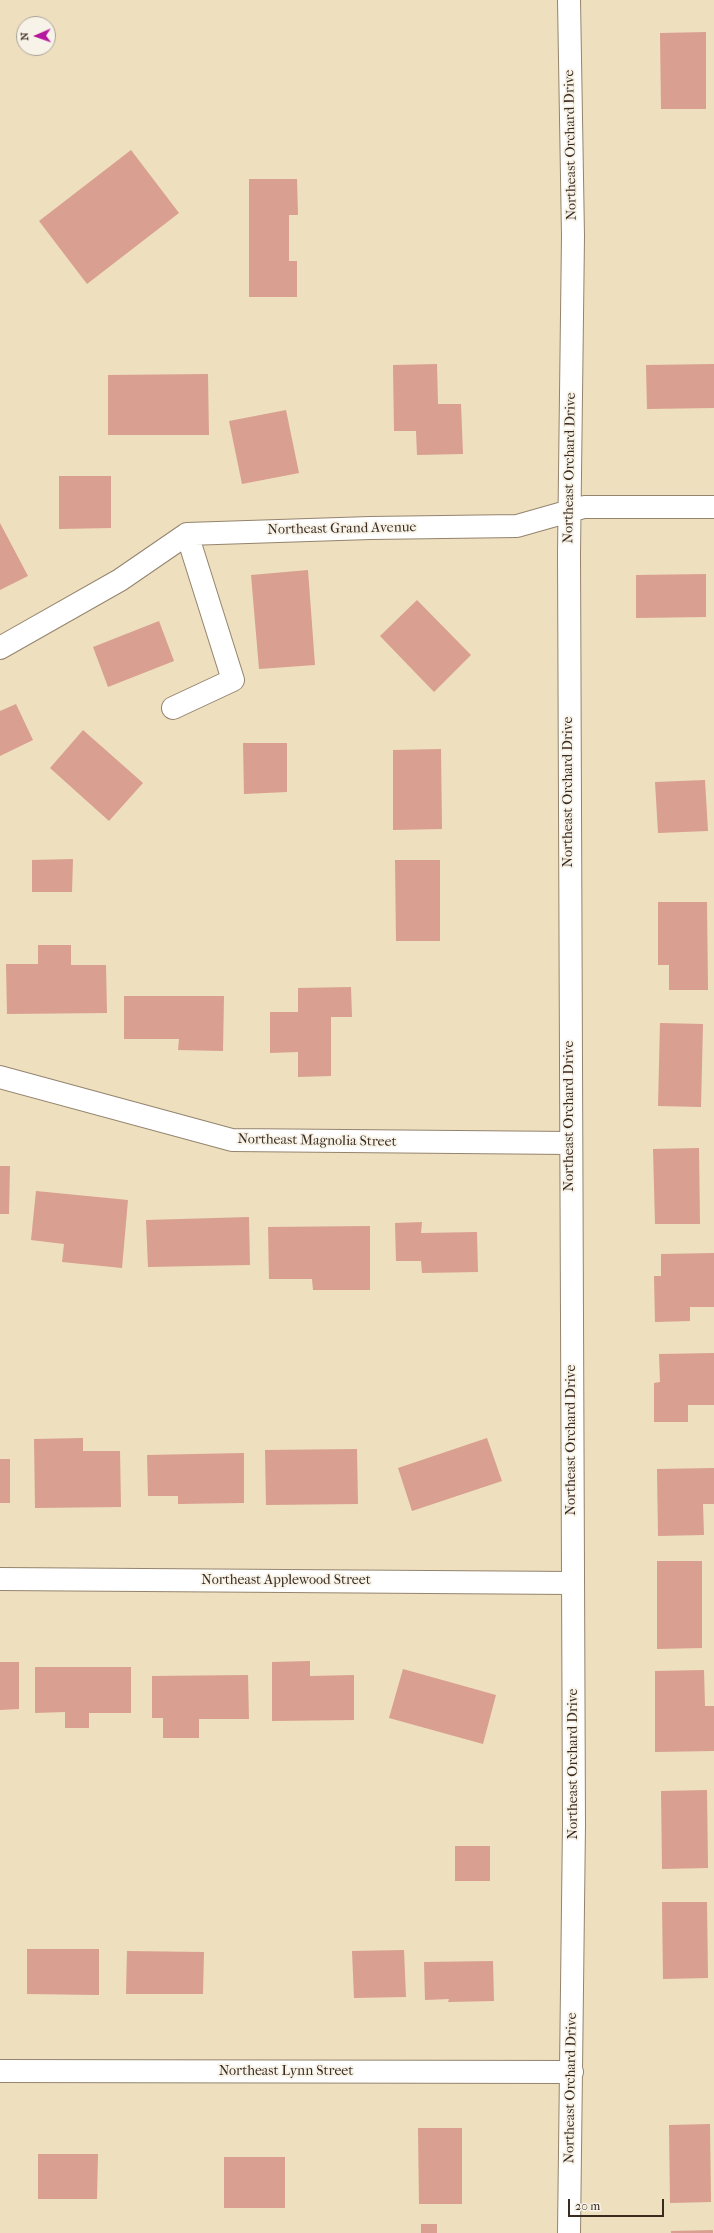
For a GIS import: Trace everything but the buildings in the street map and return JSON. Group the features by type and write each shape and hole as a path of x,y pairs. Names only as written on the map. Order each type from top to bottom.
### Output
{"street":[{"name":"Northeast Orchard Drive","path":"569,0 570,152 573,236 569,511 570,1143 574,1832 569,2233"},
{"name":"Northeast Grand Avenue","path":"187,534 370,528 517,526 537,522 584,507 714,507"},
{"path":"0,648 120,580 187,534 233,680 173,708"},
{"name":"Northeast Magnolia Street","path":"0,1076 232,1140 570,1143"},
{"name":"Northeast Applewood Street","path":"0,1579 572,1583"},
{"name":"Northeast Lynn Street","path":"0,2071 572,2072"}]}
